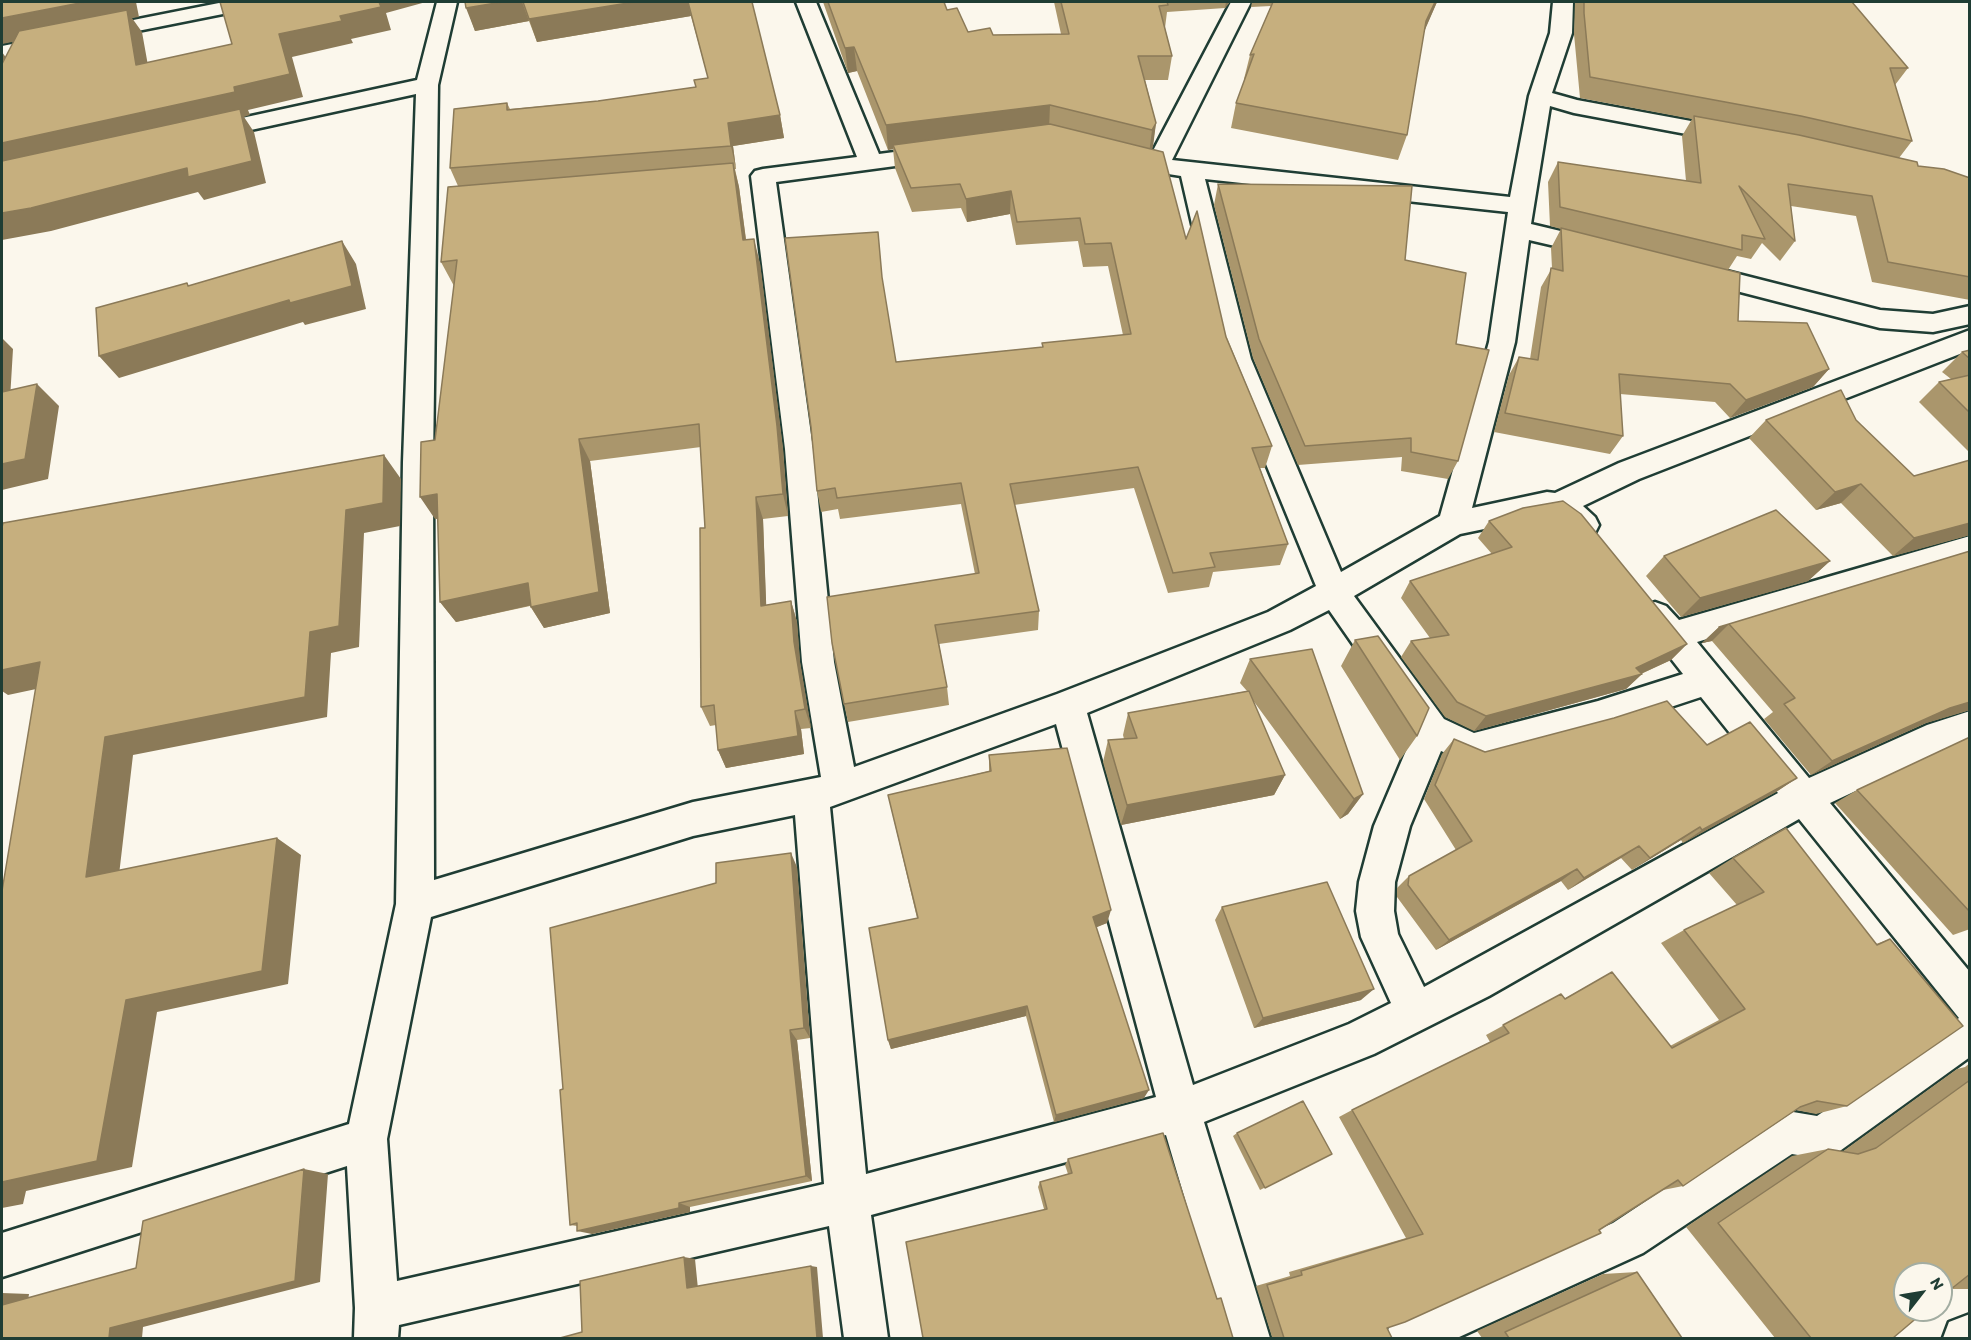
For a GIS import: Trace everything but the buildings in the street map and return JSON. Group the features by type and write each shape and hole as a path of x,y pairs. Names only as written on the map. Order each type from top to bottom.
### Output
{"street":[{"path":"447,2 427,85 437,203 406,464 415,904 366,1139 376,1323 1180,1112 1360,1040 1485,976 1804,797 1939,736 1970,726"},
{"path":"806,2 871,162"},
{"path":"1241,2 1146,163 1520,218 1619,254"},
{"path":"1453,523 1502,342 1539,96 1561,33 1563,2"},
{"path":"14,56 244,3"},
{"path":"187,137 427,85"},
{"path":"1539,96 1574,106 1750,139"},
{"path":"866,1338 847,1200 818,662 799,449 751,177 966,149"},
{"path":"1191,169 1237,359 1334,592 1432,730 1472,749 1598,716 1708,680"},
{"path":"1675,267 1880,319 1933,323 1970,315"},
{"path":"415,904 693,819 825,792 1068,705 1279,621 1453,523 1546,504 1558,505 1629,471 1970,339"},
{"path":"1558,505 1581,522 1602,548"},
{"path":"1672,636 1970,548"},
{"path":"1637,592 1970,1002"},
{"path":"1068,705 1180,1112 1248,1338"},
{"path":"1415,1012 1380,937 1375,911 1377,882 1392,826 1432,730"},
{"path":"1407,1338 1628,1238 1787,1132 1822,1138 1970,1033"},
{"path":"2,1255 366,1139"},
{"path":"1965,1338 1970,1336"}]}
